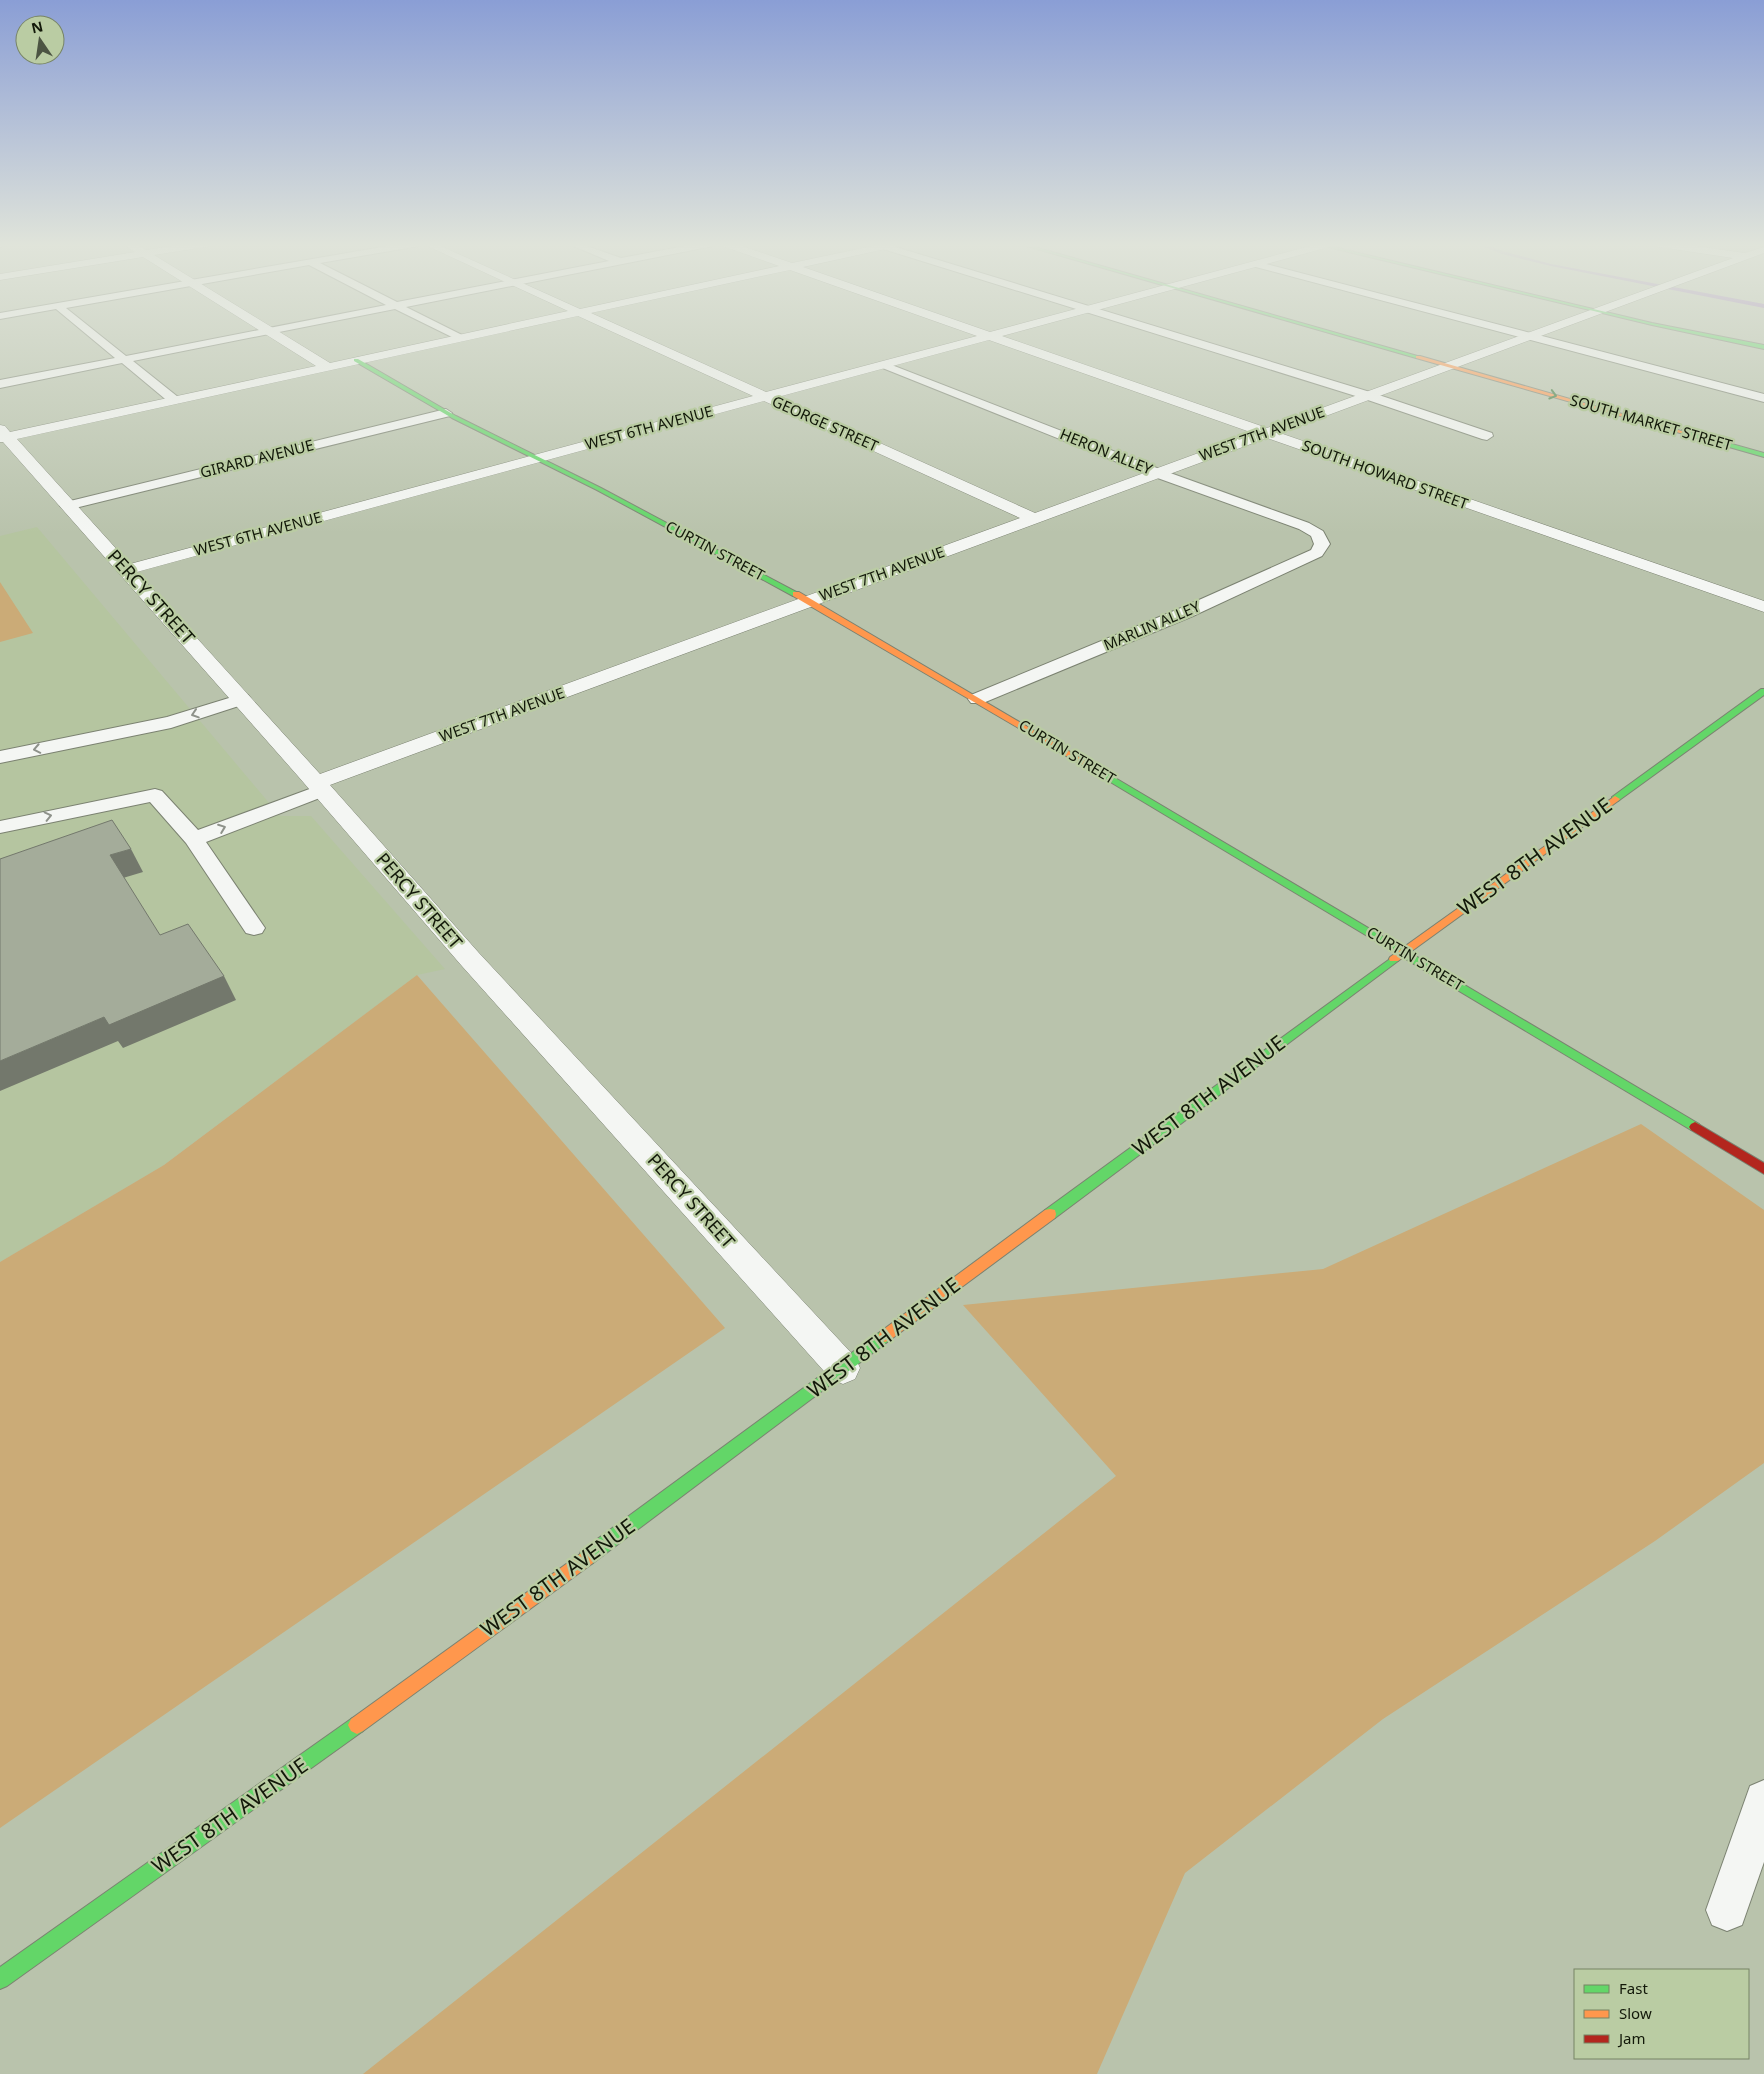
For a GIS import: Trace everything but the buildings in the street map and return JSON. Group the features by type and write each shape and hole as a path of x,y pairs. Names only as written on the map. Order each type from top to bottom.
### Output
{"main road":[{"name":"SOUTH MARKET STREET","path":"1359,340 1764,455"},
{"path":"1731,340 1764,347"},
{"name":"CURTIN STREET","path":"356,360 446,413 599,489 810,601 1404,952 1764,1169"},
{"name":"WEST 8TH AVENUE","path":"0,1979 419,1681 1404,952 1764,691"}],"street":[{"path":"282,340 326,366"},
{"path":"2,435 452,340"},
{"name":"GEORGE STREET","path":"639,340 1033,518"},
{"name":"WEST 6TH AVENUE","path":"126,570 976,340"},
{"name":"SOUTH HOWARD STREET","path":"1001,340 1764,607"},
{"name":"WEST 7TH AVENUE","path":"319,787 810,601 1518,340"},
{"name":"PERCY STREET","path":"2,435 242,699 476,966 843,1368"}],"lane":[{"path":"99,340 174,400"},
{"path":"0,384 222,340"},
{"path":"1183,340 1366,395 1487,436"},
{"path":"1542,340 1764,398"},
{"name":"HERON ALLEY","path":"884,365 1157,473 1304,526 1318,534 1322,544"},
{"name":"GIRARD AVENUE","path":"67,506 446,413"},
{"name":"MARLIN ALLEY","path":"977,699 1187,612 1317,553 1322,544"},
{"path":"0,757 171,722 242,699"},
{"path":"194,839 319,787"},
{"path":"0,827 155,795 194,839 254,928"},
{"path":"1727,1910 1764,1800"}],"shaded area":[{"path":"37,527 280,816 311,816 445,969 417,975 164,1165 0,1262 0,536"},
{"path":"0,582 33,633 0,642"},
{"path":"417,975 725,1328 0,1828 0,1262 164,1165"},
{"path":"1641,1124 1764,1210 1764,1463 1655,1541 1383,1719 1185,1873 1097,2074 363,2074 1116,1476 963,1305 1323,1269"}],"traffic: fast":[{"path":"1358,340 1418,357"},
{"path":"1729,340 1764,347"},
{"path":"356,360 454,417 599,489 796,594"},
{"path":"1682,432 1764,455"},
{"path":"1615,799 1764,691"},
{"path":"1095,769 1695,1127"},
{"path":"1050,1214 1394,959"},
{"path":"587,1557 885,1336"},
{"path":"0,1979 357,1725"}],"traffic: slow":[{"path":"1418,357 1682,432"},
{"path":"796,594 1095,769"},
{"path":"1394,959 1615,799"},
{"path":"885,1336 1050,1214"},
{"path":"357,1725 587,1557"}],"traffic: jam":[{"path":"1695,1127 1764,1169"}]}
